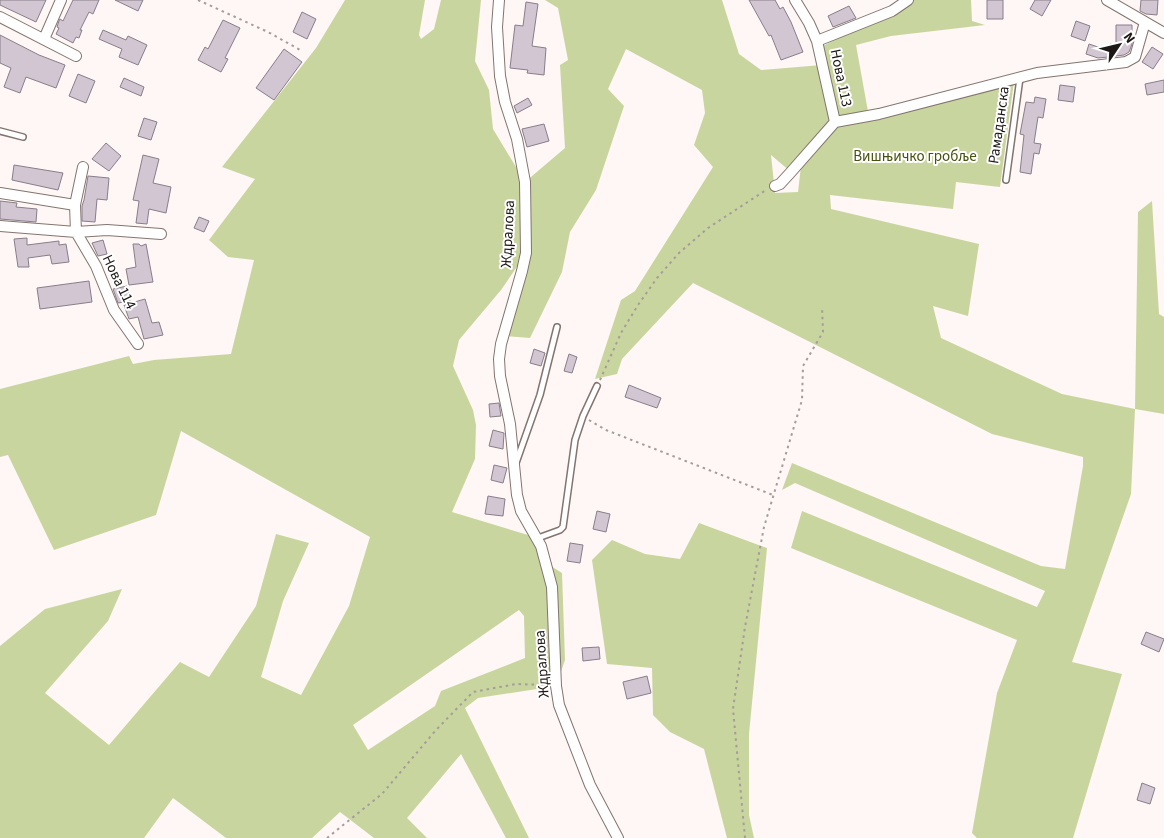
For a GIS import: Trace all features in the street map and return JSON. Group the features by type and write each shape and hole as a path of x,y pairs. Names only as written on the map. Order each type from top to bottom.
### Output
{"street":[{"path":"44,39 61,0"},
{"name":"Ждралова","path":"499,0 497,27 500,76 505,102 517,139 525,182 526,253 501,344 499,359 500,376 510,424 517,496 527,524 538,538 552,587 556,686 559,705 579,759 618,838"},
{"name":"Нова 113","path":"795,0 817,41 835,122"},
{"name":"Нова 113","path":"817,41 892,11 908,0"},
{"path":"1107,0 1164,33"},
{"path":"0,17 76,56"},
{"name":"Рамаданска","path":"1020,77 1037,73 1131,61 1138,49 1145,22"},
{"path":"775,186 780,184 835,122 879,114 1020,77"},
{"name":"Нова 114","path":"83,167 75,205 76,232 96,266 114,310 138,344"},
{"path":"0,192 75,205"},
{"name":"Нова 114","path":"0,226 76,232 107,230 161,234"}],"lane":[{"name":"Рамаданска","path":"1006,180 1020,77"},
{"path":"0,131 23,137"},
{"name":"Ждралова","path":"514,468 540,395 557,327"},
{"path":"538,538 558,532 563,527 575,440 583,416 597,386"}],"path":[{"path":"198,0 268,32 302,51"},
{"path":"597,386 621,333 638,305 657,278 679,253 753,197 775,186"},
{"path":"745,838 733,709 745,627 764,527 802,400 803,366 823,332 822,307"},
{"path":"583,416 606,430 774,495"},
{"path":"328,838 382,794 436,730 473,692 516,684 556,686"}],"green space":[{"name":"Вишњичко гробље","path":"345,0 425,0 419,35 421,39 434,29 441,0 481,0 475,61 489,90 493,129 525,182 565,148 560,65 568,60 558,8 545,0 722,0 739,54 761,70 822,65 819,48 892,11 908,0 971,0 972,21 985,25 891,36 856,45 869,117 1014,81 1000,187 956,182 953,209 830,195 831,209 979,244 968,316 933,306 941,338 1062,394 1135,409 1131,494 1072,662 1122,674 1073,838 977,838 972,833 997,693 1017,640 791,548 802,511 1037,607 1045,591 795,483 782,490 792,463 1041,566 1065,569 1083,457 992,434 693,283 622,359 617,374 595,379 621,300 635,291 713,167 694,145 705,113 702,90 626,49 608,89 624,106 596,190 570,232 562,272 530,338 503,336 525,255 501,290 459,340 453,366 473,410 476,425 475,459 452,512 538,538 546,563 562,573 565,660 556,686 478,698 465,708 529,838 506,838 461,754 407,818 427,838 374,838 340,812 312,838 226,838 173,798 144,838 0,838 0,646 45,609 122,589 108,621 45,693 109,745 180,662 209,677 256,606 276,534 309,543 283,601 261,677 301,695 349,606 370,537 181,431 156,515 54,550 8,455 0,457 0,389 129,356 133,364 154,360 231,354 254,260 228,257 209,240 255,179 222,167 316,48","holes":["771,155 791,172 801,166 798,192 775,193","519,610 524,616 525,658 441,691 435,706 368,750 353,725"]},
{"path":"1152,201 1159,314 1164,317 1164,414 1135,409 1138,212"},
{"path":"699,523 767,548 749,734 749,815 754,838 727,838 704,749 670,732 653,715 652,668 607,664 592,560 612,540 645,554 680,559"}],"building":[{"path":"0,0 46,0 36,22 0,5"},
{"path":"73,0 99,0 93,14 89,12 80,30 82,30 79,38 76,37 73,43 56,34 60,19 63,21"},
{"path":"115,0 143,0 138,11"},
{"path":"749,0 775,0 780,9 783,7 803,52 781,60 771,35 769,36"},
{"path":"987,0 1003,0 1003,19 987,19"},
{"path":"1035,0 1051,0 1042,16 1030,9"},
{"path":"1141,0 1158,0 1157,15 1146,14 1140,11"},
{"path":"526,2 538,4 532,46 546,48 544,75 527,73 528,70 510,68 515,25 523,26"},
{"path":"849,6 856,18 833,27 828,16"},
{"path":"302,12 316,19 307,39 293,32"},
{"path":"223,20 240,28 225,58 228,59 221,72 198,60 205,47 208,49"},
{"path":"1076,21 1090,26 1085,41 1071,36"},
{"path":"1116,25 1132,25 1132,44 1129,52 1124,55 1098,58 1086,54 1089,44 1110,51 1110,44 1116,44"},
{"path":"103,30 126,40 128,36 147,45 138,65 119,57 122,49 99,39"},
{"path":"0,35 39,55 65,65 56,88 26,77 20,93 4,87 11,68 0,63"},
{"path":"1152,47 1163,54 1153,69 1142,62"},
{"path":"284,49 302,62 274,100 256,88"},
{"path":"78,74 95,81 86,103 69,96"},
{"path":"124,78 144,87 141,96 120,87"},
{"path":"1164,80 1164,92 1147,95 1145,84"},
{"path":"1060,85 1075,87 1073,102 1058,100"},
{"path":"1035,97 1046,99 1043,118 1038,117 1034,143 1041,144 1039,154 1034,153 1031,174 1020,172 1024,135 1020,134 1026,102 1034,103"},
{"path":"528,98 532,105 517,113 514,106"},
{"path":"144,118 157,122 151,140 138,136"},
{"path":"544,124 549,141 527,147 522,129"},
{"path":"106,143 121,156 109,171 92,159"},
{"path":"143,155 159,159 153,183 171,187 166,213 149,209 147,224 136,223 139,201 133,200"},
{"path":"14,165 63,173 58,190 12,180"},
{"path":"88,176 109,178 107,200 97,199 95,222 82,221 82,206"},
{"path":"0,201 17,203 16,207 37,209 36,222 0,219"},
{"path":"199,217 209,221 204,232 194,228"},
{"path":"27,238 27,245 59,241 59,245 66,244 69,262 52,264 50,255 28,258 29,267 18,267 14,239"},
{"path":"103,240 107,254 98,256 92,243"},
{"path":"133,244 141,246 146,244 153,282 129,285 126,269 136,267"},
{"path":"89,281 92,302 40,309 37,288"},
{"path":"127,286 130,301 118,303 113,289"},
{"path":"145,299 152,323 159,322 163,335 144,339 138,317 129,319 124,305"},
{"path":"534,349 545,353 541,366 530,363"},
{"path":"569,354 577,357 572,373 564,371"},
{"path":"629,385 661,398 657,408 625,397"},
{"path":"499,403 501,416 490,417 489,404"},
{"path":"493,430 504,433 503,449 489,446"},
{"path":"494,465 507,468 503,483 491,480"},
{"path":"488,496 505,499 503,516 485,514"},
{"path":"597,511 610,514 606,532 593,529"},
{"path":"570,543 583,545 580,563 567,561"},
{"path":"1146,632 1164,639 1159,652 1141,644"},
{"path":"599,647 600,659 583,661 582,648"},
{"path":"647,676 651,693 627,699 623,682"},
{"path":"1142,783 1155,788 1150,804 1137,800"}]}
